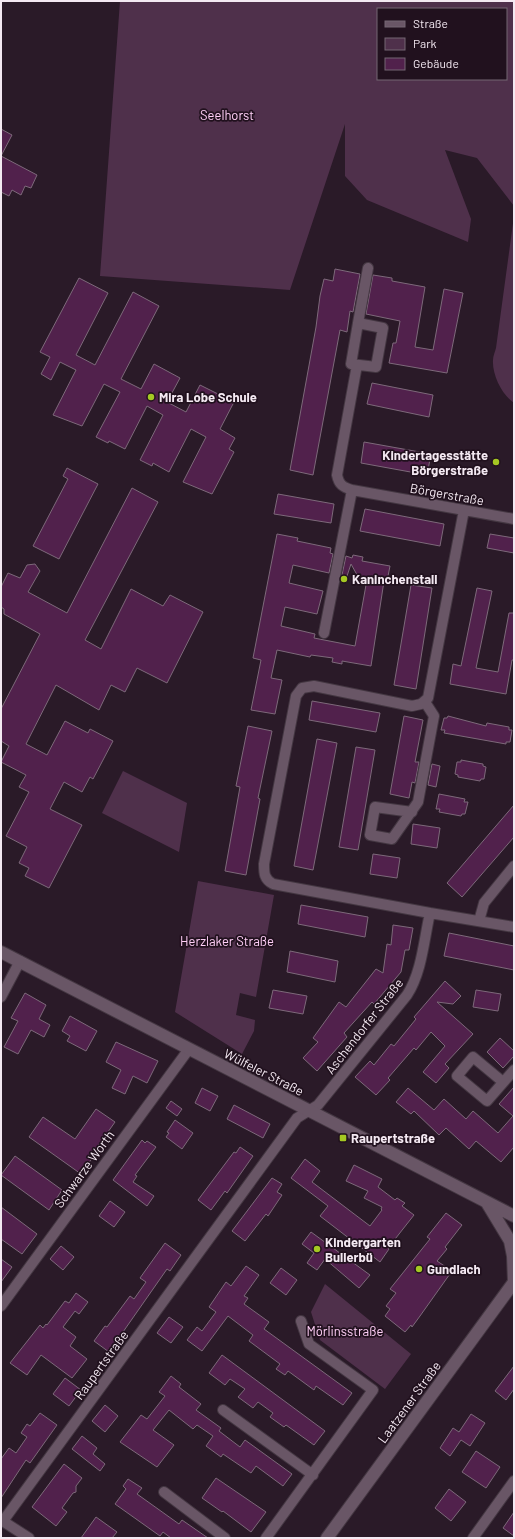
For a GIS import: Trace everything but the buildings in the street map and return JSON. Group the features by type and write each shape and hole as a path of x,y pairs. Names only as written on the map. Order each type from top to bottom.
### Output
{"main road":[{"name":"Wülfeler Straße","path":"1,952 514,1216"},
{"path":"486,1202 510,1241 513,1256 514,1283"},
{"name":"Laatzener Straße","path":"327,1538 514,1283"}],"street":[{"name":"Börgerstraße","path":"368,268 351,364 357,365 337,475 338,483 343,487 352,490 514,519"},
{"path":"357,365 376,367 383,328 358,323"},
{"path":"324,633 352,490"},
{"path":"464,510 430,692 425,702 412,706 314,686 302,688 296,696 264,864 264,874 267,881 273,884 514,927"},
{"path":"412,812 418,802 434,716 425,702"},
{"path":"480,921 484,903 514,866"},
{"name":"Aschendorfer Straße","path":"308,1111 318,1105 413,986 430,913"},
{"path":"1,997 20,961"},
{"name":"Schwarze Worth","path":"1,1306 189,1049"},
{"path":"503,1082 473,1057 457,1076 487,1101 514,1070"},
{"name":"Raupertstraße","path":"2,1521 297,1118 308,1111"},
{"path":"266,1538 373,1390 309,1344 301,1321"},
{"path":"223,1410 313,1475"},
{"path":"474,1538 514,1481"},
{"path":"164,1492 225,1538"},
{"path":"2,1521 29,1538"}],"green space":[{"name":"Seelhorst","path":"120,1 514,1 514,206 477,158 445,150 471,219 468,242 367,200 345,176 345,124 290,290 100,276"},
{"path":"514,216 514,403 502,390 496,378 493,360 496,348"},
{"path":"123,771 187,803 179,852 102,813"},
{"name":"Herzlaker Straße","path":"198,881 274,895 256,997 240,993 236,1015 255,1020 254,1031 242,1054 175,1012"},
{"name":"Mörlinsstraße","path":"325,1284 411,1354 385,1389 320,1340 311,1312"}],"place":[{"name":"Mira Lobe Schule","path":"151,397"},
{"name":"Kindertagesstätte Börgerstraße","path":"496,462"},
{"name":"Kaninchenstall","path":"344,579"},
{"name":"Raupertstraße","path":"343,1138"},
{"name":"Kindergarten Bullerbü","path":"317,1249"},
{"name":"Gundlach","path":"419,1269"}]}
